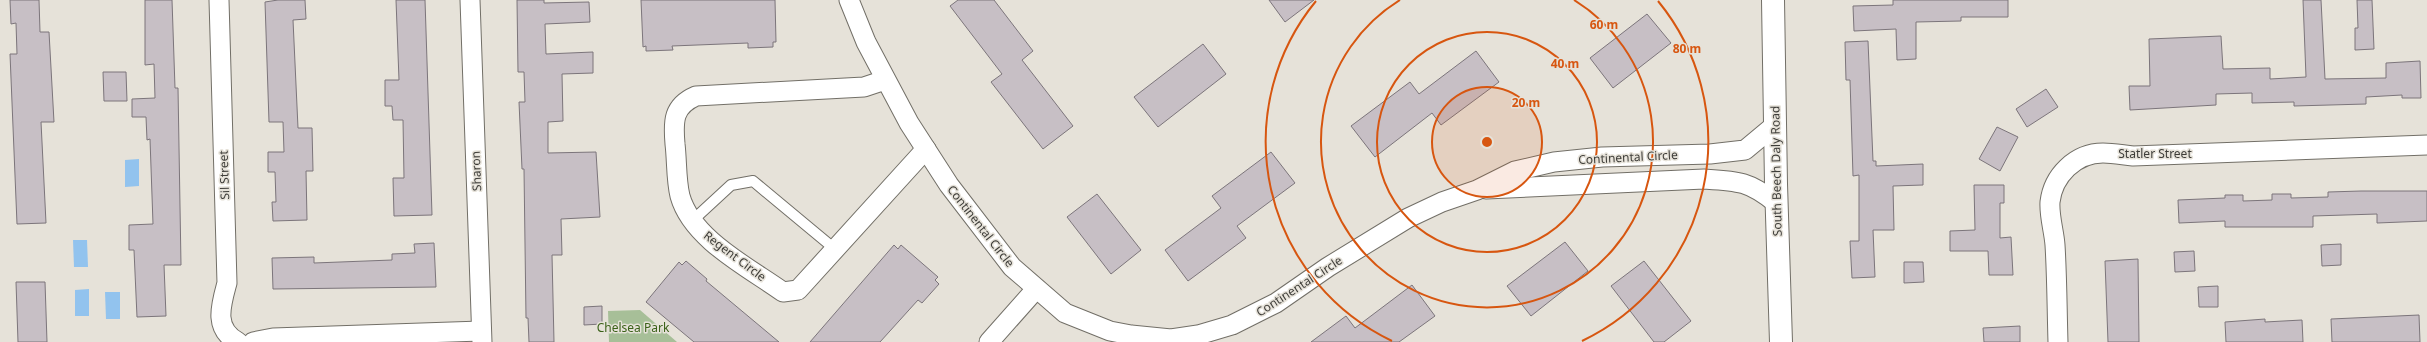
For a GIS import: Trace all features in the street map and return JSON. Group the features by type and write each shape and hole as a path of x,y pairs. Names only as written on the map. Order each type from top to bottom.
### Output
{"street":[{"name":"Sil Street","path":"219,0 227,283 220,312 222,325 227,334 238,342"},
{"name":"Sharon","path":"470,0 481,337"},
{"name":"Continental Circle","path":"849,0 885,80 926,149 990,241 1012,268 1065,312 1110,331 1159,339 1198,335 1232,325 1258,314 1408,218 1442,202 1477,190 1515,170 1554,162 1602,157 1710,154 1746,150 1775,125"},
{"name":"South Beech Daly Road","path":"1773,0 1776,203 1781,342"},
{"name":"Regent Circle","path":"885,80 864,87 696,96 683,102 674,118 674,131 680,195 687,215 704,236 783,292 798,290 836,250 926,149"},
{"name":"Statler Street","path":"2058,342 2055,244 2050,203 2054,186 2061,174 2070,164 2082,157 2102,153 2133,156 2427,145"},
{"name":"Continental Circle","path":"1477,190 1704,179 1740,181 1758,188 1776,203"},
{"path":"990,342 1036,289"},
{"path":"253,342 273,338 481,337"}],"lane":[{"path":"692,221 731,185 753,181 836,250"}],"green space":[{"name":"Chelsea Park","path":"640,310 677,342 609,342 608,311"}],"water":[{"path":"139,159 139,186 125,187 125,160"},
{"path":"73,240 87,240 88,267 74,267"},
{"path":"89,289 89,316 75,316 75,290"},
{"path":"105,292 120,292 120,319 106,319"}],"building":[{"path":"10,0 39,0 40,32 49,32 54,122 41,122 46,223 17,224 10,54 17,54 16,23 11,24"},
{"path":"145,0 172,0 175,88 178,88 181,265 164,265 166,316 137,317 134,250 129,250 129,225 153,224 150,139 147,140 146,117 132,117 132,99 155,98 154,64 145,65"},
{"path":"278,0 305,0 306,19 293,20 298,128 312,128 313,171 306,171 307,220 273,221 272,202 276,202 275,172 268,172 268,152 284,152 283,122 269,122 265,2"},
{"path":"396,0 425,0 432,215 394,216 393,178 404,178 403,120 393,120 392,106 385,106 385,80 399,80"},
{"path":"517,0 544,0 544,3 589,2 590,22 545,24 546,54 593,52 593,73 562,74 563,121 548,122 548,153 596,152 600,217 561,219 562,255 552,255 554,342 529,342 528,318 526,318 524,169 522,169 519,102 525,102 524,72 518,72"},
{"path":"641,0 775,0 776,42 773,42 773,47 748,48 748,43 672,46 673,50 646,51 646,46 643,47"},
{"path":"958,0 994,0 1033,51 1022,60 1073,126 1043,149 991,82 1002,74 950,6"},
{"path":"1269,0 1314,0 1285,22"},
{"path":"1893,0 2008,0 2008,17 1961,17 1961,21 1916,22 1916,59 1897,60 1896,29 1854,31 1853,6 1893,5"},
{"path":"2303,0 2321,0 2325,79 2386,78 2386,63 2420,61 2421,98 2402,98 2402,95 2366,97 2366,104 2294,106 2294,102 2252,103 2252,93 2216,94 2216,105 2130,110 2129,86 2150,86 2149,39 2221,36 2223,69 2270,68 2270,79 2306,77"},
{"path":"2357,0 2372,0 2374,49 2355,50 2355,28 2358,28"},
{"path":"1647,14 1671,43 1613,88 1590,58"},
{"path":"1868,41 1873,161 1876,161 1876,166 1923,164 1923,185 1893,186 1894,230 1873,230 1875,277 1852,278 1850,241 1859,241 1859,175 1853,176 1850,80 1846,80 1845,42"},
{"path":"1203,44 1226,74 1158,127 1134,97"},
{"path":"1476,51 1499,82 1441,125 1432,113 1375,157 1351,126 1410,82 1419,94"},
{"path":"103,72 126,72 127,101 104,101"},
{"path":"2046,89 2058,107 2027,127 2016,109"},
{"path":"1997,127 2018,137 2000,171 1979,159"},
{"path":"1271,152 1295,183 1237,226 1246,238 1188,281 1165,250 1221,208 1212,196"},
{"path":"1974,185 2004,185 2004,203 2000,203 2000,238 2011,237 2013,275 1989,275 1988,251 1950,251 1950,231 1975,230"},
{"path":"2427,191 2427,221 2377,223 2377,214 2313,216 2313,227 2225,227 2225,221 2179,223 2178,200 2225,198 2225,195 2243,195 2243,201 2272,200 2272,194 2291,194 2291,198 2328,197 2328,192"},
{"path":"1097,194 1141,250 1111,274 1067,217"},
{"path":"1565,242 1588,271 1531,316 1507,286"},
{"path":"434,243 436,287 273,289 272,258 314,257 314,263 392,260 392,254 415,253 414,244"},
{"path":"2341,244 2341,265 2322,266 2321,245"},
{"path":"894,245 898,249 901,245 938,277 935,280 939,284 922,303 918,300 880,342 810,342"},
{"path":"2194,251 2195,271 2175,272 2174,252"},
{"path":"2138,259 2139,342 2108,342 2105,261"},
{"path":"686,261 707,279 706,281 779,342 694,342 646,302 679,262 682,265"},
{"path":"1644,261 1691,321 1664,342 1654,342 1611,286"},
{"path":"1904,262 1923,262 1924,282 1904,283"},
{"path":"16,282 45,282 47,342 18,342"},
{"path":"1412,285 1435,316 1399,342 1311,342 1346,316 1355,328"},
{"path":"2218,286 2218,307 2199,307 2198,287"},
{"path":"602,306 602,324 584,325 584,307"},
{"path":"2419,315 2420,342 2332,342 2331,319"},
{"path":"2265,319 2265,322 2302,320 2303,342 2226,342 2225,322"},
{"path":"2020,326 2020,342 1984,342 1983,328"}]}
